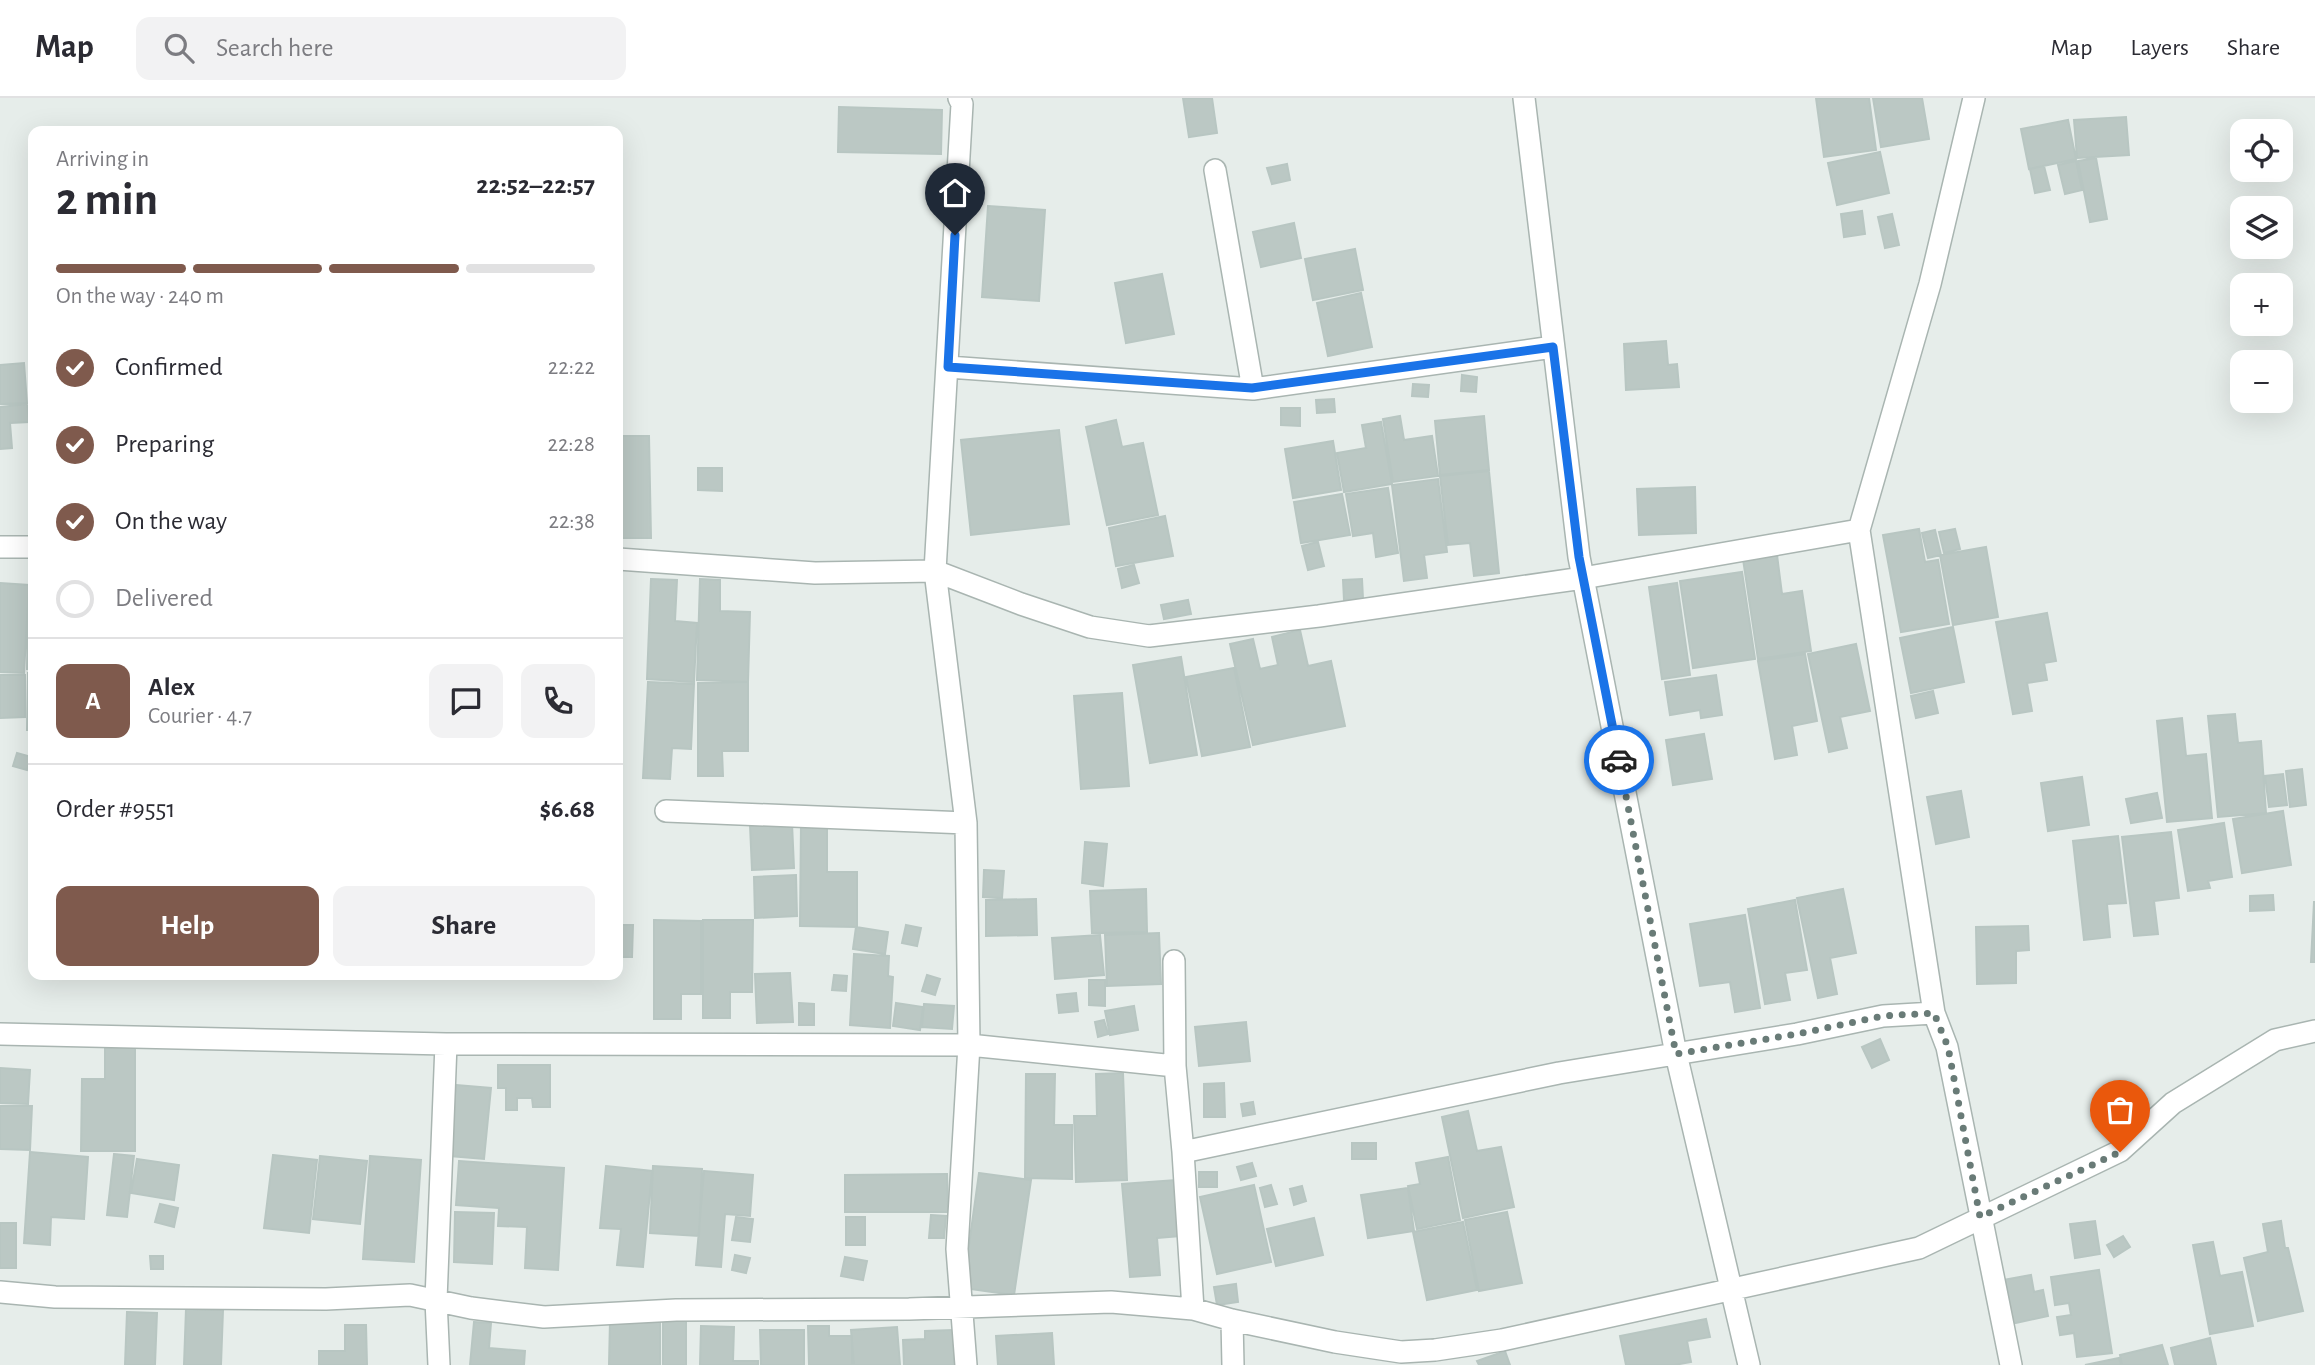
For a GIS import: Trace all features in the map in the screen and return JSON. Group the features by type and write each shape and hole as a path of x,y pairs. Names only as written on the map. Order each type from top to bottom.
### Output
{"street":[{"path":"959,98 962,103 935,571 966,823 969,1045 957,1249 966,1365"},
{"path":"1524,98 1583,578 1676,1054 1748,1365"},
{"path":"1974,98 1930,284 1859,530 1934,1013 1948,1047 2011,1365"},
{"path":"1214,170 1252,388"},
{"path":"948,367 1252,388 1553,347"},
{"path":"623,559 815,573 935,571 1090,627 1149,636 1332,614 1583,578 1859,530"},
{"path":"0,547 28,547"},
{"path":"666,811 966,823"},
{"path":"1174,961 1175,1066 1193,1309"},
{"path":"1183,1152 1559,1073 1797,1034 1883,1016 1934,1013"},
{"path":"0,1292 55,1297 326,1299 410,1295 497,1312 544,1317 676,1310 962,1308 1111,1302 1193,1309 1335,1342 1401,1352 1435,1350 1502,1340 1919,1248 2120,1152 2173,1103 2275,1040 2315,1031"},
{"path":"0,1034 446,1044 969,1045 1175,1066"},
{"path":"439,1365 436,1300 446,1044"},
{"path":"1232,1320 1233,1365"}],"building":[{"path":"1183,98 1212,98 1217,133 1189,137"},
{"path":"1816,98 1869,98 1876,150 1824,157"},
{"path":"1873,98 1922,98 1929,139 1881,147"},
{"path":"839,107 942,110 941,154 838,152"},
{"path":"2126,117 2129,155 2077,158 2074,120"},
{"path":"2068,120 2076,159 2029,169 2021,129"},
{"path":"1880,152 1889,193 1837,205 1828,163"},
{"path":"2096,158 2107,219 2090,222 2078,161"},
{"path":"2076,161 2082,190 2065,194 2058,165"},
{"path":"1287,164 1290,180 1272,184 1267,168"},
{"path":"2044,166 2050,190 2035,193 2030,169"},
{"path":"988,206 1045,210 1039,301 982,297"},
{"path":"1862,211 1865,234 1844,237 1841,214"},
{"path":"1892,214 1899,245 1885,248 1878,217"},
{"path":"1294,223 1301,258 1261,267 1253,232"},
{"path":"1355,249 1363,290 1313,300 1305,259"},
{"path":"1162,274 1174,334 1126,343 1115,283"},
{"path":"1361,293 1372,347 1328,356 1317,303"},
{"path":"1666,341 1668,365 1677,364 1679,387 1626,390 1624,344"},
{"path":"24,363 27,403 0,404 0,365"},
{"path":"1462,375 1477,377 1476,392 1461,391"},
{"path":"1413,384 1429,385 1428,397 1412,396"},
{"path":"1334,399 1335,412 1317,413 1316,400"},
{"path":"27,404 28,422 10,423 12,448 0,449 0,407"},
{"path":"1281,408 1300,408 1300,426 1281,425"},
{"path":"1400,416 1404,440 1432,436 1438,476 1393,482 1383,419"},
{"path":"1484,416 1489,470 1440,475 1435,421"},
{"path":"1116,420 1122,447 1143,443 1158,515 1107,525 1086,427"},
{"path":"1381,422 1392,484 1344,492 1337,453 1366,448 1362,425"},
{"path":"1059,430 1069,524 971,535 961,440"},
{"path":"623,436 649,436 651,538 623,538"},
{"path":"1333,441 1341,490 1293,498 1285,449"},
{"path":"698,468 722,468 722,491 698,490"},
{"path":"1489,471 1499,573 1474,576 1470,543 1448,545 1440,476"},
{"path":"1438,479 1447,552 1424,555 1427,578 1404,581 1392,485"},
{"path":"1695,487 1696,533 1639,535 1637,489"},
{"path":"1388,488 1398,553 1376,557 1373,533 1353,536 1346,494"},
{"path":"1342,494 1350,535 1301,543 1294,502"},
{"path":"1165,516 1173,556 1116,566 1109,528"},
{"path":"1919,529 1925,562 1938,560 1949,624 1901,632 1883,535"},
{"path":"1955,529 1960,549 1944,553 1939,532"},
{"path":"1935,530 1941,555 1928,558 1922,533"},
{"path":"1318,542 1324,566 1308,570 1302,546"},
{"path":"1986,547 1998,617 1953,625 1940,555"},
{"path":"1777,555 1782,594 1802,591 1811,651 1758,659 1743,559"},
{"path":"1134,565 1139,583 1122,588 1118,569"},
{"path":"1742,572 1755,659 1693,668 1680,581"},
{"path":"651,579 677,580 675,621 697,623 694,682 647,679"},
{"path":"700,579 720,580 720,611 750,612 748,682 697,680"},
{"path":"1362,579 1363,599 1344,600 1343,580"},
{"path":"0,583 28,585 24,673 0,672"},
{"path":"1677,583 1690,675 1662,679 1649,587"},
{"path":"1188,600 1191,614 1164,619 1161,605"},
{"path":"2047,613 2056,661 2044,663 2047,680 2027,683 2032,711 2013,714 1996,622"},
{"path":"1953,627 1964,682 1911,693 1900,638"},
{"path":"1300,630 1308,666 1331,661 1345,726 1253,745 1230,644 1253,639 1260,669 1278,665 1272,637"},
{"path":"1856,644 1870,711 1840,717 1847,748 1829,752 1808,654"},
{"path":"1805,654 1817,721 1792,726 1797,755 1775,759 1758,661"},
{"path":"1181,657 1197,755 1150,763 1133,665"},
{"path":"1234,668 1250,747 1202,756 1186,677"},
{"path":"0,675 25,675 25,717 0,718"},
{"path":"1716,675 1722,715 1701,718 1700,710 1670,715 1665,682"},
{"path":"648,682 694,684 691,749 672,748 670,779 643,778"},
{"path":"748,682 748,751 722,751 723,776 698,776 698,683"},
{"path":"1933,691 1938,713 1916,718 1911,696"},
{"path":"1122,693 1129,786 1081,789 1074,696"},
{"path":"2235,714 2238,743 2261,741 2266,813 2218,817 2208,716"},
{"path":"2182,718 2186,756 2206,754 2212,818 2167,822 2157,721"},
{"path":"1704,734 1712,779 1673,785 1666,740"},
{"path":"17,753 28,756 27,770 13,766"},
{"path":"2302,769 2306,805 2290,807 2286,771"},
{"path":"2283,774 2287,805 2269,807 2265,776"},
{"path":"2082,777 2089,825 2048,831 2041,783"},
{"path":"1961,791 1969,837 1936,844 1927,797"},
{"path":"2157,793 2162,818 2131,823 2126,799"},
{"path":"2283,811 2291,865 2242,873 2233,819"},
{"path":"792,823 794,868 752,870 750,825"},
{"path":"2224,823 2232,877 2208,881 2210,888 2188,891 2178,830"},
{"path":"801,824 827,824 827,872 857,872 857,927 800,926"},
{"path":"2171,832 2179,898 2154,901 2158,934 2134,936 2122,837"},
{"path":"2118,836 2126,903 2107,904 2110,937 2084,940 2073,841"},
{"path":"1085,842 1107,844 1103,886 1082,883"},
{"path":"984,870 1004,871 1002,898 983,897"},
{"path":"796,875 797,916 755,918 754,877"},
{"path":"1146,889 1147,932 1092,933 1090,891"},
{"path":"1843,889 1856,953 1830,958 1837,994 1818,998 1797,898"},
{"path":"2273,895 2274,910 2250,911 2250,896"},
{"path":"1036,899 1037,935 986,936 986,900"},
{"path":"1795,900 1807,970 1785,973 1790,1000 1765,1004 1748,909"},
{"path":"2314,902 2315,962 2311,962"},
{"path":"1745,915 1760,1008 1735,1012 1730,982 1700,986 1690,924"},
{"path":"654,920 701,921 701,994 681,994 681,1019 654,1019"},
{"path":"703,920 753,920 752,992 730,992 730,1018 703,1018"},
{"path":"623,925 633,925 632,957 623,957"},
{"path":"906,925 921,928 917,946 902,943"},
{"path":"2028,926 2029,950 2016,951 2016,983 1977,984 1976,927"},
{"path":"856,927 888,932 885,954 853,949"},
{"path":"1159,933 1161,984 1107,986 1105,935"},
{"path":"1100,935 1104,975 1055,979 1052,938"},
{"path":"854,954 889,956 888,976 893,977 890,1028 850,1025"},
{"path":"790,973 793,1022 757,1023 755,974"},
{"path":"834,975 847,976 846,991 832,990"},
{"path":"927,975 940,979 935,995 922,991"},
{"path":"1089,980 1105,980 1105,1006 1089,1005"},
{"path":"1076,993 1078,1011 1059,1013 1057,995"},
{"path":"799,1003 814,1004 814,1025 799,1025"},
{"path":"896,1003 923,1007 920,1030 893,1026"},
{"path":"924,1004 954,1006 952,1029 922,1027"},
{"path":"1134,1006 1138,1030 1110,1035 1105,1011"},
{"path":"1104,1020 1108,1034 1098,1037 1095,1022"},
{"path":"1246,1022 1250,1061 1199,1066 1195,1027"},
{"path":"1880,1039 1889,1060 1872,1068 1862,1047"},
{"path":"105,1046 135,1046 135,1151 81,1151 82,1079 105,1079"},
{"path":"498,1065 550,1065 550,1107 533,1107 532,1098 517,1098 517,1110 506,1110 506,1088 498,1088"},
{"path":"0,1068 30,1070 28,1104 0,1103"},
{"path":"1123,1073 1127,1180 1076,1182 1074,1116 1097,1116 1096,1074"},
{"path":"1026,1074 1055,1074 1054,1125 1072,1125 1072,1179 1025,1178"},
{"path":"1224,1083 1225,1117 1204,1117 1204,1084"},
{"path":"456,1085 491,1088 484,1159 450,1156"},
{"path":"1253,1102 1255,1114 1243,1116 1241,1104"},
{"path":"0,1106 32,1106 30,1150 0,1149"},
{"path":"1468,1111 1477,1151 1501,1147 1514,1207 1463,1218 1442,1117"},
{"path":"1352,1143 1376,1143 1376,1159 1352,1159"},
{"path":"30,1152 88,1157 84,1219 51,1217 50,1245 24,1243"},
{"path":"114,1154 134,1156 127,1217 107,1215"},
{"path":"273,1155 317,1160 309,1233 264,1228"},
{"path":"320,1156 367,1161 360,1224 313,1219"},
{"path":"370,1156 421,1160 414,1262 363,1259"},
{"path":"1448,1157 1460,1220 1417,1229 1408,1186 1420,1184 1416,1163"},
{"path":"137,1159 179,1165 174,1200 131,1193"},
{"path":"459,1161 564,1168 558,1270 525,1268 527,1227 498,1226 499,1208 456,1205"},
{"path":"1252,1163 1256,1176 1241,1180 1237,1167"},
{"path":"606,1166 652,1171 643,1267 617,1265 621,1229 600,1228"},
{"path":"653,1166 702,1169 699,1236 650,1233"},
{"path":"704,1171 753,1175 750,1216 725,1214 721,1267 696,1265"},
{"path":"1199,1172 1217,1172 1217,1187 1199,1187"},
{"path":"979,1173 1031,1180 1014,1295 963,1288"},
{"path":"947,1174 948,1212 845,1212 845,1175"},
{"path":"1176,1180 1180,1236 1157,1238 1160,1275 1130,1277 1122,1184"},
{"path":"1254,1185 1271,1262 1217,1274 1200,1197"},
{"path":"1271,1185 1277,1204 1265,1207 1260,1188"},
{"path":"1302,1186 1306,1201 1294,1205 1290,1189"},
{"path":"1408,1188 1414,1231 1368,1238 1361,1195"},
{"path":"160,1204 178,1208 174,1227 155,1222"},
{"path":"455,1212 494,1213 492,1264 454,1262"},
{"path":"1507,1212 1522,1283 1479,1291 1465,1220"},
{"path":"931,1215 946,1216 944,1238 929,1238"},
{"path":"736,1217 753,1219 750,1242 732,1240"},
{"path":"846,1217 865,1217 865,1245 846,1245"},
{"path":"1314,1218 1323,1255 1276,1266 1267,1229"},
{"path":"2095,1221 2100,1254 2075,1258 2070,1224"},
{"path":"2281,1221 2285,1248 2288,1248 2303,1311 2258,1321 2244,1258 2268,1252 2263,1224"},
{"path":"1463,1222 1477,1290 1427,1300 1413,1232"},
{"path":"0,1223 16,1223 16,1268 0,1268"},
{"path":"2123,1236 2130,1247 2114,1257 2107,1245"},
{"path":"2213,1242 2220,1276 2242,1272 2253,1326 2210,1334 2193,1245"},
{"path":"735,1255 750,1258 746,1273 732,1270"},
{"path":"150,1256 163,1256 163,1269 151,1269"},
{"path":"845,1257 867,1261 863,1280 841,1276"},
{"path":"2099,1270 2112,1353 2077,1357 2074,1333 2060,1335 2057,1317 2071,1315 2069,1303 2055,1305 2051,1277"},
{"path":"2031,1275 2034,1292 2043,1290 2048,1316 2011,1324 2003,1280"},
{"path":"1236,1284 1238,1302 1217,1305 1214,1287"},
{"path":"186,1309 223,1310 221,1365 184,1365"},
{"path":"127,1312 157,1313 155,1365 125,1365"},
{"path":"1706,1319 1710,1337 1687,1341 1691,1362 1674,1365 1626,1365 1620,1336"},
{"path":"610,1321 660,1322 660,1365 609,1365"},
{"path":"663,1321 686,1321 686,1365 663,1365"},
{"path":"474,1322 491,1323 489,1348 525,1351 524,1365 470,1365"},
{"path":"345,1325 366,1325 367,1365 319,1365 319,1351 345,1351"},
{"path":"701,1326 734,1327 733,1361 758,1361 758,1365 700,1365"},
{"path":"808,1326 829,1326 829,1336 852,1336 852,1365 809,1365"},
{"path":"897,1327 900,1365 854,1365 851,1330"},
{"path":"760,1330 804,1330 804,1365 761,1365"},
{"path":"953,1330 955,1365 904,1365 903,1340 925,1339 925,1331"},
{"path":"1052,1333 1054,1365 998,1365 996,1336"},
{"path":"2210,1338 2216,1365 2175,1365 2171,1348"},
{"path":"2162,1345 2168,1365 2122,1365 2120,1355"},
{"path":"1505,1351 1510,1365 1479,1365 1477,1361"},
{"path":"2119,1358 2121,1365 2085,1365"}],"way so far":[{"path":"1619,760 1676,1054 1797,1034 1883,1016 1934,1013 1948,1047 1980,1217 2120,1152"}],"route":[{"path":"955,235 948,367 1252,388 1553,347 1579,557 1619,760"}]}
